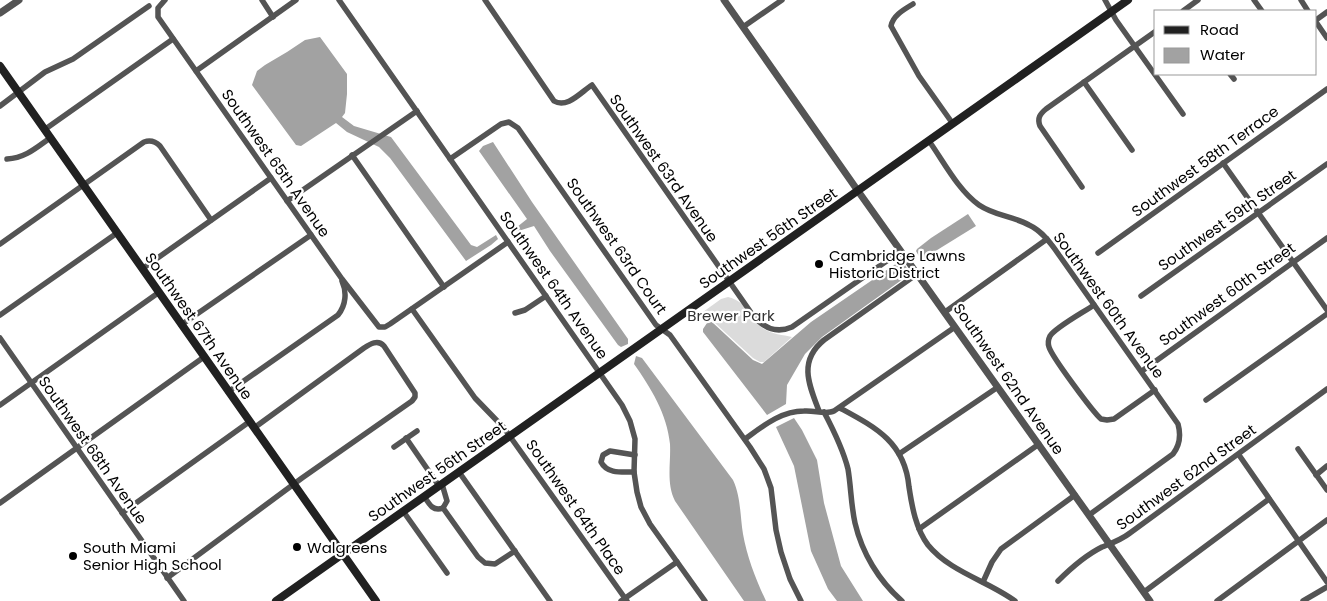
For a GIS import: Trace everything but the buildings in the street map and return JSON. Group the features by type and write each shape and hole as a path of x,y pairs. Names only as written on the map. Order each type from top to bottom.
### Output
{"main road":[{"name":"Southwest 56th Street","path":"276,601 1128,0"},
{"name":"Southwest 67th Avenue","path":"0,66 376,601"}],"street":[{"path":"0,13 19,0"},
{"name":"Southwest 65th Avenue","path":"165,0 158,8 158,17 342,279 377,325 382,328 388,326 412,309"},
{"path":"262,0 273,16"},
{"path":"196,71 296,0"},
{"name":"Southwest 64th Avenue","path":"339,0 600,373 627,415 635,439 634,472 638,497 643,512 705,601"},
{"name":"Southwest 63rd Avenue","path":"485,0 550,96 559,104 565,104 592,85 756,319 766,327 775,330 784,330 792,327 900,251"},
{"name":"Southwest 62nd Avenue","path":"724,0 900,251 1150,601"},
{"path":"743,27 782,0"},
{"path":"1105,0 1154,74"},
{"path":"1185,10 1198,0"},
{"path":"913,4 896,16 891,24 916,70 953,124"},
{"path":"0,106 48,70 73,59 149,6"},
{"path":"1317,20 1327,12"},
{"path":"1317,23 1327,38"},
{"path":"1082,187 1040,126 1038,119 1044,110 1154,32"},
{"path":"44,130 173,39"},
{"path":"1155,75 1183,114"},
{"path":"1084,82 1132,150"},
{"name":"Southwest 58th Terrace","path":"1098,253 1327,89"},
{"path":"287,201 417,111"},
{"name":"Southwest 63rd Court","path":"450,159 495,128 508,122 518,128 656,325 670,335 761,463 771,488 780,548 789,575 801,601"},
{"path":"7,159 18,159 50,138"},
{"path":"0,244 144,142 154,141 161,147 211,220"},
{"name":"Southwest 60th Avenue","path":"929,141 963,189 975,202 993,213 1029,224 1047,239 1178,424 1180,435 1175,452 1168,459 1089,515"},
{"path":"352,155 444,287"},
{"path":"1206,400 1327,312 1223,163"},
{"name":"Southwest 59th Street","path":"1141,296 1327,164"},
{"path":"142,269 271,178"},
{"path":"0,315 117,233"},
{"path":"181,325 311,235"},
{"name":"Southwest 60th Street","path":"1142,371 1327,238"},
{"path":"944,312 1047,239"},
{"path":"412,309 508,242"},
{"path":"902,601 884,583 872,566 861,543 854,518 846,462 838,439 822,412 808,380 808,366 814,348 917,274"},
{"path":"228,392 338,315 344,303 342,279"},
{"path":"0,405 158,293"},
{"path":"515,313 525,310 546,296"},
{"path":"1094,305 1055,331 1049,340 1049,347 1053,354 1094,412 1103,420 1117,417 1155,390"},
{"name":"Southwest 64th Place","path":"412,309 475,398 510,436 624,600"},
{"path":"745,439 782,415 799,411 830,413 840,408 955,326"},
{"name":"Southwest 68th Avenue","path":"0,338 184,601"},
{"path":"122,513 370,344 379,342 384,346 413,388 416,395 412,401 167,578"},
{"path":"0,503 204,358"},
{"path":"899,454 998,387"},
{"name":"Southwest 62nd Street","path":"1058,581 1072,568 1101,548 1120,540 1327,389"},
{"path":"840,408 877,429 891,442 899,454 906,470 912,507 928,544 942,559 1015,601"},
{"path":"394,447 417,431"},
{"path":"406,438 441,485 447,501 444,508 439,510 433,508 424,496"},
{"path":"920,529 1039,444"},
{"path":"1298,449 1327,490"},
{"path":"634,472 610,470 603,466 601,462 603,455 610,451 635,455"},
{"path":"1239,455 1327,582"},
{"path":"1316,475 1327,466"},
{"path":"458,472 548,600"},
{"path":"983,582 992,562 1001,549 1074,495"},
{"path":"1144,592 1269,499"},
{"path":"444,508 484,563 495,564 514,551"},
{"path":"403,511 447,573"},
{"path":"1217,601 1327,520"},
{"path":"624,600 677,562"},
{"path":"1303,601 1327,587"}],"green space":[{"name":"Brewer Park","path":"728,297 740,303 764,329 792,337 764,362 753,358 703,312 721,299"}],"water":[{"path":"320,37 347,74 345,113 342,117 354,126 391,137 471,245 477,247 496,235 498,239 491,245 466,261 390,158 379,147 347,132 336,123 301,146 296,145 252,85 257,71 265,65 305,40"},
{"path":"493,142 532,202 628,339 628,344 621,347 618,345 534,226 512,233 509,232 509,229 517,227 527,219 479,151 483,146"},
{"path":"968,214 976,226 921,260 916,251 917,249"},
{"path":"900,261 903,261 910,274 822,337 805,354 787,385 786,404 767,415 703,332 707,323 712,322 753,360 762,364 811,322"},
{"path":"636,356 642,358 733,480 739,500 747,551 755,577 766,601 744,601 675,501 669,473 670,444 666,422 652,392 634,364"},
{"path":"794,418 817,460 824,503 841,566 863,601 837,601 828,589 811,551 794,466 776,427"}],"place":[{"name":"Cambridge Lawns Historic District","path":"819,264"},
{"name":"Walgreens","path":"297,547"},
{"name":"South Miami Senior High School","path":"73,556"}]}
